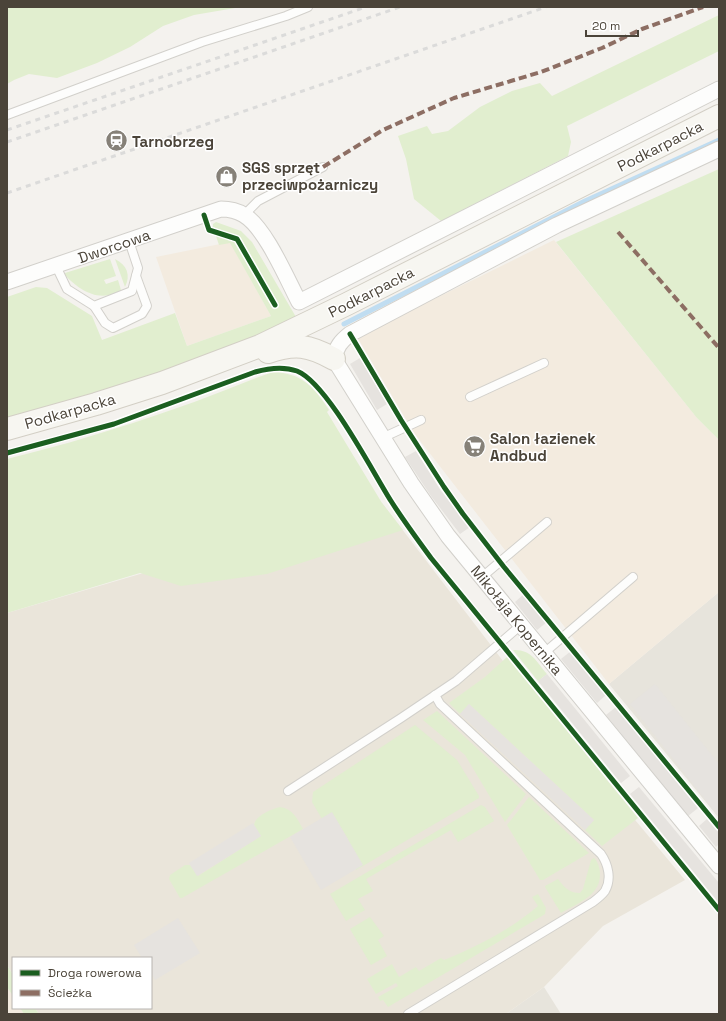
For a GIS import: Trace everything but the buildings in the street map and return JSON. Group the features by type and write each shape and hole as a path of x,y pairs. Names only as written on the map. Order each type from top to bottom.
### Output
{"main road":[{"name":"Podkarpacka","path":"7,429 147,388 241,354 301,328 719,116"},
{"path":"241,354 265,353 284,347 297,346 312,348 334,359"}],"street":[{"path":"244,215 255,223 263,234 299,302 719,89"},
{"path":"334,359 336,350 341,341 350,334 557,225 719,149"},
{"name":"Dworcowa","path":"7,282 221,209 233,210 244,215"},
{"name":"Mikołaja Kopernika","path":"334,359 382,438 448,536 719,866"}],"lane":[{"path":"7,115 202,42 286,16 308,7"},
{"path":"244,215 258,201 323,167"},
{"path":"94,306 132,291 138,268 129,241"},
{"path":"56,266 67,289 94,306 105,323 113,328 142,314 147,306 136,276"},
{"path":"470,397 544,363"},
{"path":"382,438 421,420"},
{"path":"482,577 547,522"},
{"path":"544,653 632,576"},
{"path":"288,791 436,695 521,625"},
{"path":"408,1014 593,902 604,891 608,880 607,864 601,854 440,704 436,695"}],"shaded area":[{"path":"554,240 697,418 719,440 719,592 609,684 414,433 357,337"},
{"path":"230,242 271,316 187,346 156,257"},
{"path":"360,358 387,404 377,410 350,364"},
{"path":"416,451 441,491 470,527 460,534 431,496 405,457"},
{"path":"382,503 503,661 685,880 603,926 544,987 506,1014 39,1014 36,1009 152,1009 152,957 12,957 12,973 7,965 7,613"},
{"path":"719,592 719,818 609,684"},
{"path":"524,594 547,622 537,630 515,602"},
{"path":"571,651 606,695 597,703 561,659"},
{"path":"547,674 630,776 621,783 538,681"},
{"path":"655,684 719,764 719,817 630,704"},
{"path":"469,704 594,820 585,830 460,714"},
{"path":"616,707 698,808 688,816 606,715"},
{"path":"639,787 719,883 719,903 630,794"},
{"path":"332,812 363,865 321,890 290,837"},
{"path":"707,819 719,833 719,844 716,847 699,826"},
{"path":"253,823 261,836 197,876 189,863"},
{"path":"178,918 200,953 155,980 152,975 152,957 141,957 134,945"},
{"path":"7,987 12,994 12,1009 21,1009 24,1014 7,1014"},
{"path":"544,987 561,1014 506,1014"}],"green space":[{"path":"7,7 241,7 194,15 163,26 130,47 97,63 57,78 29,74 7,84"},
{"path":"719,15 719,51 567,126 571,142 568,156 441,221 414,199 406,159 398,136 427,126 432,134 448,131 480,107 512,91 540,83 552,96"},
{"path":"719,169 719,440 697,418 556,242"},
{"path":"216,222 241,231 252,242 296,317 217,353 105,392 7,419 7,297 36,287 47,288 92,316 102,340 175,313 187,346 271,316 230,243 219,245 215,233 236,240 273,305 278,303 239,237 213,227 213,224"},
{"path":"110,259 116,276 104,280 106,284 118,280 121,290 112,294 103,296 84,291 65,275 65,273"},
{"path":"115,259 125,267 127,271 128,278 125,287"},
{"path":"273,372 300,378 318,394 329,410 327,412 382,503 403,530 267,574 181,586 140,573 7,613 7,459 133,423 195,402"},
{"path":"513,650 519,650 529,654 547,674 538,681"},
{"path":"507,657 638,818 602,846 585,830 594,820 469,704 460,714 449,703 485,677"},
{"path":"437,711 526,794 505,822 465,755 423,720"},
{"path":"415,725 457,760 479,798 356,870 348,856 348,839 332,813 322,819 312,802 313,792"},
{"path":"529,797 589,853 543,880 540,880 507,825"},
{"path":"481,805 485,807 494,821 458,842 451,830 366,879 373,891 358,899 365,910 346,921 330,894"},
{"path":"280,807 291,812 297,818 303,829 180,898 169,879 170,875 185,865 190,865 198,876 261,836 254,825 255,822 264,813"},
{"path":"594,858 598,863 600,872 599,882 596,889 580,903 561,913 545,886 558,879 567,889 580,893 583,889 591,860"},
{"path":"538,894 546,908 545,914 388,1007 383,1000 380,1001 378,997 398,986 396,983 376,994 367,979 392,964 399,977 416,967 419,971 441,958 444,960 469,949 505,930 527,915 538,906 532,897"},
{"path":"370,917 384,936 378,940 387,956 371,965 350,929"},
{"path":"7,965 12,973 12,994 7,987"},
{"path":"21,1009 36,1009 39,1014 24,1014"}],"waterway":[{"path":"344,324 585,201 719,140"}],"railway":[{"path":"7,130 366,7"},
{"path":"7,142 400,7"},
{"path":"7,193 546,7"}],"marked path":[{"path":"323,167 383,130 454,98 541,72 602,48 642,29 703,7"},
{"path":"618,232 719,348"}],"cycle path":[{"path":"204,215 209,230 237,239 275,305"},
{"path":"350,334 401,420 463,514 504,567 719,827"},
{"path":"7,453 114,424 255,372 276,368 286,368 297,371 309,379 322,392 335,409 410,530 431,558 719,910"}],"place":[{"name":"Tarnobrzeg","path":"116,141"},
{"name":"SGS sprzęt przeciwpożarniczy","path":"227,176"},
{"name":"Salon łazienek Andbud","path":"474,447"}]}
